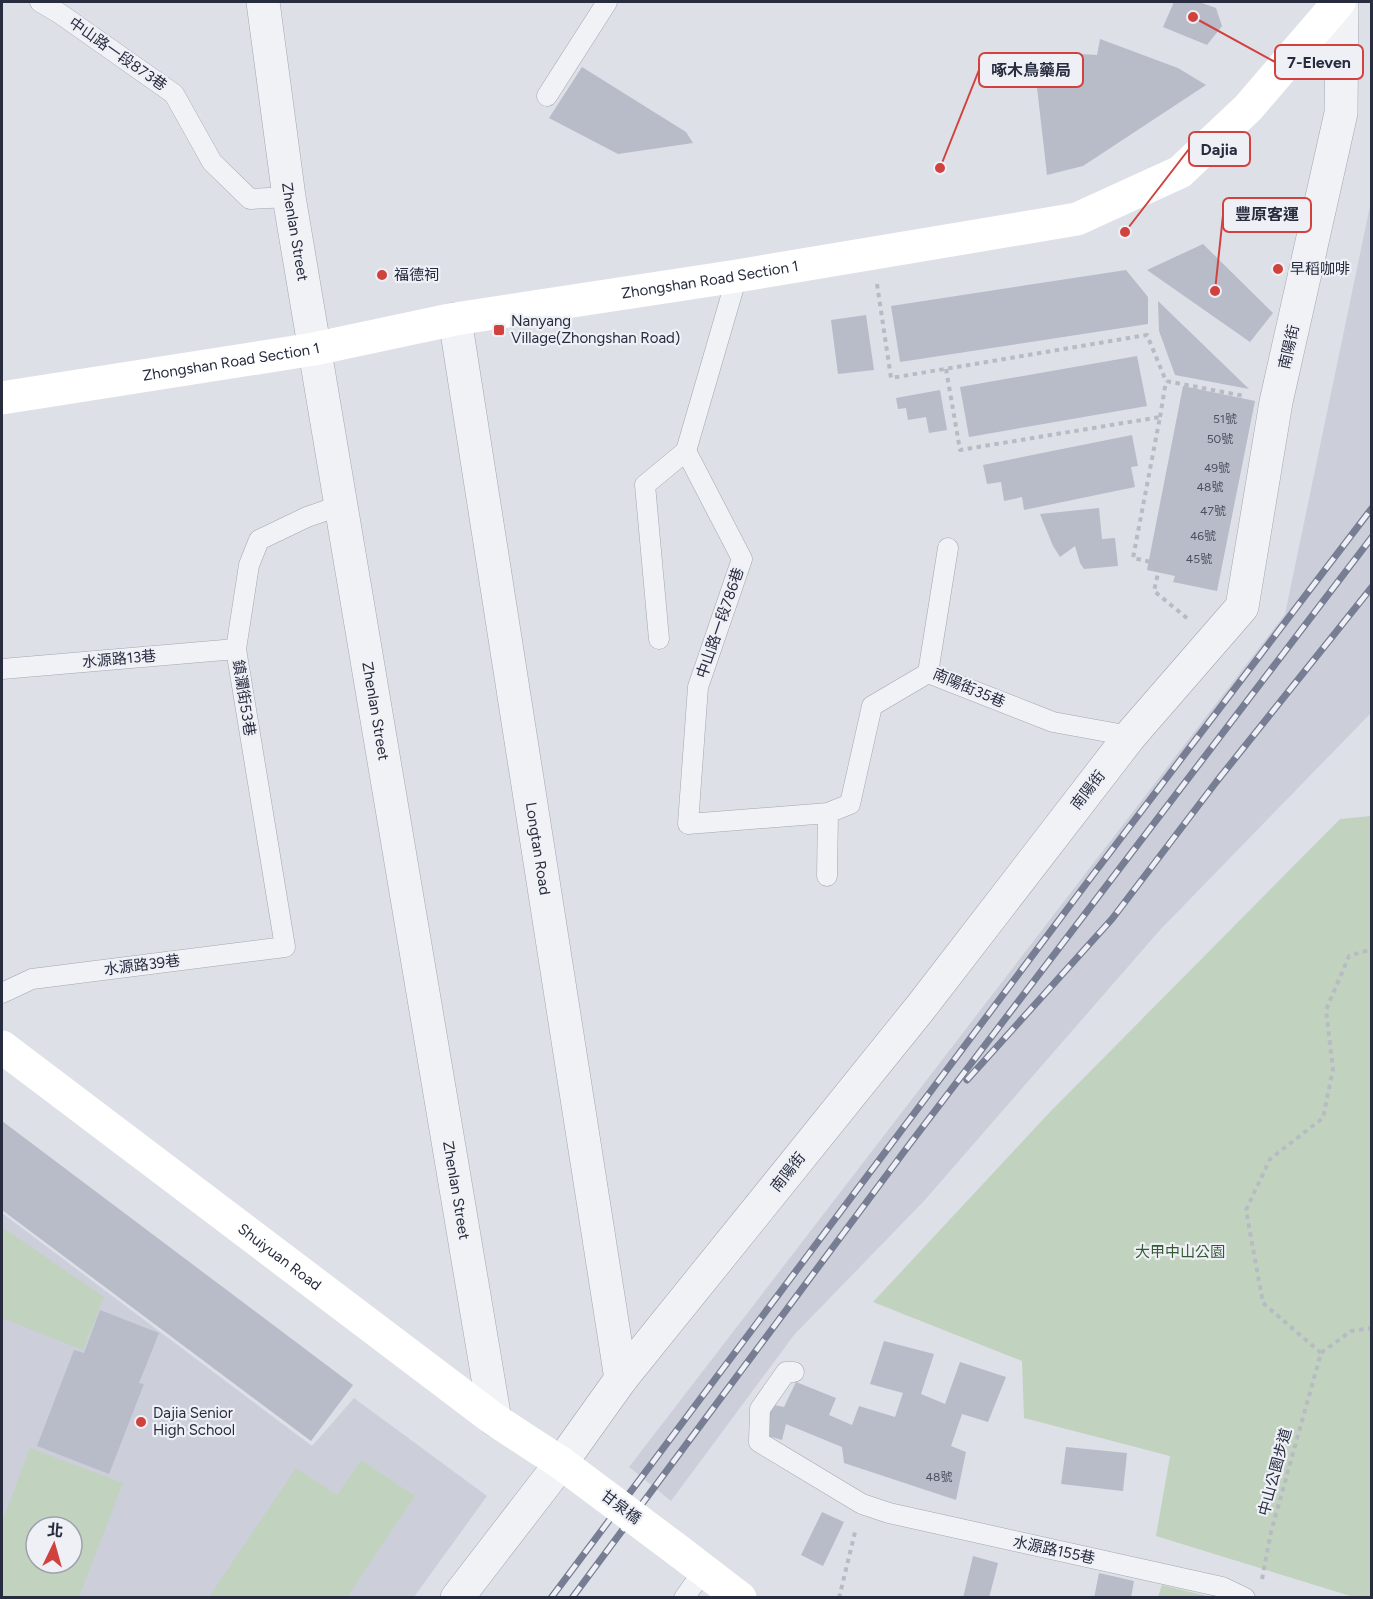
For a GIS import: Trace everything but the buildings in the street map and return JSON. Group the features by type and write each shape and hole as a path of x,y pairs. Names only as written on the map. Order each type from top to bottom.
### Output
{"main road":[{"name":"Zhongshan Road Section 1","path":"2,398 315,350 455,319 737,276 1077,219 1180,172 1248,108 1341,2"},
{"name":"Shuiyuan Road","path":"2,1047 495,1420 561,1463"},
{"name":"甘泉橋","path":"561,1463 740,1598"}],"street":[{"name":"Zhenlan Street","path":"262,2 289,197 495,1420"},
{"name":"南陽街","path":"457,1598 561,1463 621,1379 921,1007 1130,736 1242,608 1276,402 1341,112 1341,2"},
{"name":"Longtan Road","path":"455,319 621,1379"}],"lane":[{"name":"中山路一段873巷","path":"40,2 174,94 212,162 250,199 289,197"},
{"path":"547,96 607,2"},
{"path":"659,639 645,485 686,451 737,276"},
{"name":"中山路一段786巷","path":"686,451 742,559 698,687 688,824 828,813"},
{"name":"鎮瀾街53巷","path":"285,946 236,649 249,566 259,540 307,517 342,506"},
{"name":"南陽街35巷","path":"948,548 928,673 1053,722 1130,736"},
{"name":"水源路13巷","path":"2,669 236,649"},
{"path":"826,876 828,813 850,804 872,706 928,673"},
{"name":"水源路39巷","path":"2,993 32,979 285,946"},
{"name":"水源路155巷","path":"794,1372 786,1372 760,1409 759,1442 861,1504 889,1514 1253,1592"},
{"path":"684,1598 692,1561"}],"path":[{"path":"872,253 891,378 1147,335 1166,381 1133,558 1160,564 1154,591 1213,640"},
{"path":"946,369 960,450 1160,417"},
{"path":"1166,381 1276,402"},
{"path":"1371,949 1350,956 1326,1010 1333,1069 1323,1118 1270,1159 1246,1210 1263,1303 1321,1353 1351,1331 1371,1328"},
{"name":"中山公園步道","path":"1253,1592 1321,1353"},
{"path":"839,1598 861,1504"}],"shaded area":[{"path":"1371,201 1371,713 1160,930 924,1201 794,1335 671,1501 629,1467 1285,614"},
{"name":"Dajia Senior High School","path":"2,1213 312,1446 354,1398 487,1496 414,1597 2,1597"}],"green space":[{"name":"大甲中山公園","path":"1371,816 1372,1597 1357,1598 1156,1536 1170,1456 1024,1418 1022,1361 873,1302 1048,1114 1340,819"},
{"path":"2,1227 104,1297 83,1350 2,1318"},
{"path":"30,1448 123,1483 79,1597 2,1597 2,1522"},
{"path":"361,1460 415,1496 347,1597 209,1597 296,1468 337,1495"},
{"path":"1162,1585 1211,1597 1158,1597"}],"railway":[{"path":"551,1598 1092,876 1372,508"},
{"path":"572,1598 909,1145 1372,537"},
{"path":"967,1080 1112,919 1217,781 1372,587"}],"place":[{"name":"7-Eleven","path":"1193,17"},
{"name":"啄木鳥藥局","path":"940,168"},
{"name":"Dajia","path":"1125,232"},
{"name":"早稻咖啡","path":"1278,269"},
{"name":"福德祠","path":"382,275"},
{"name":"豐原客運","path":"1215,291"},
{"name":"Nanyang Village(Zhongshan Road)","path":"499,330"},
{"name":"Dajia Senior High School","path":"141,1422"}]}
